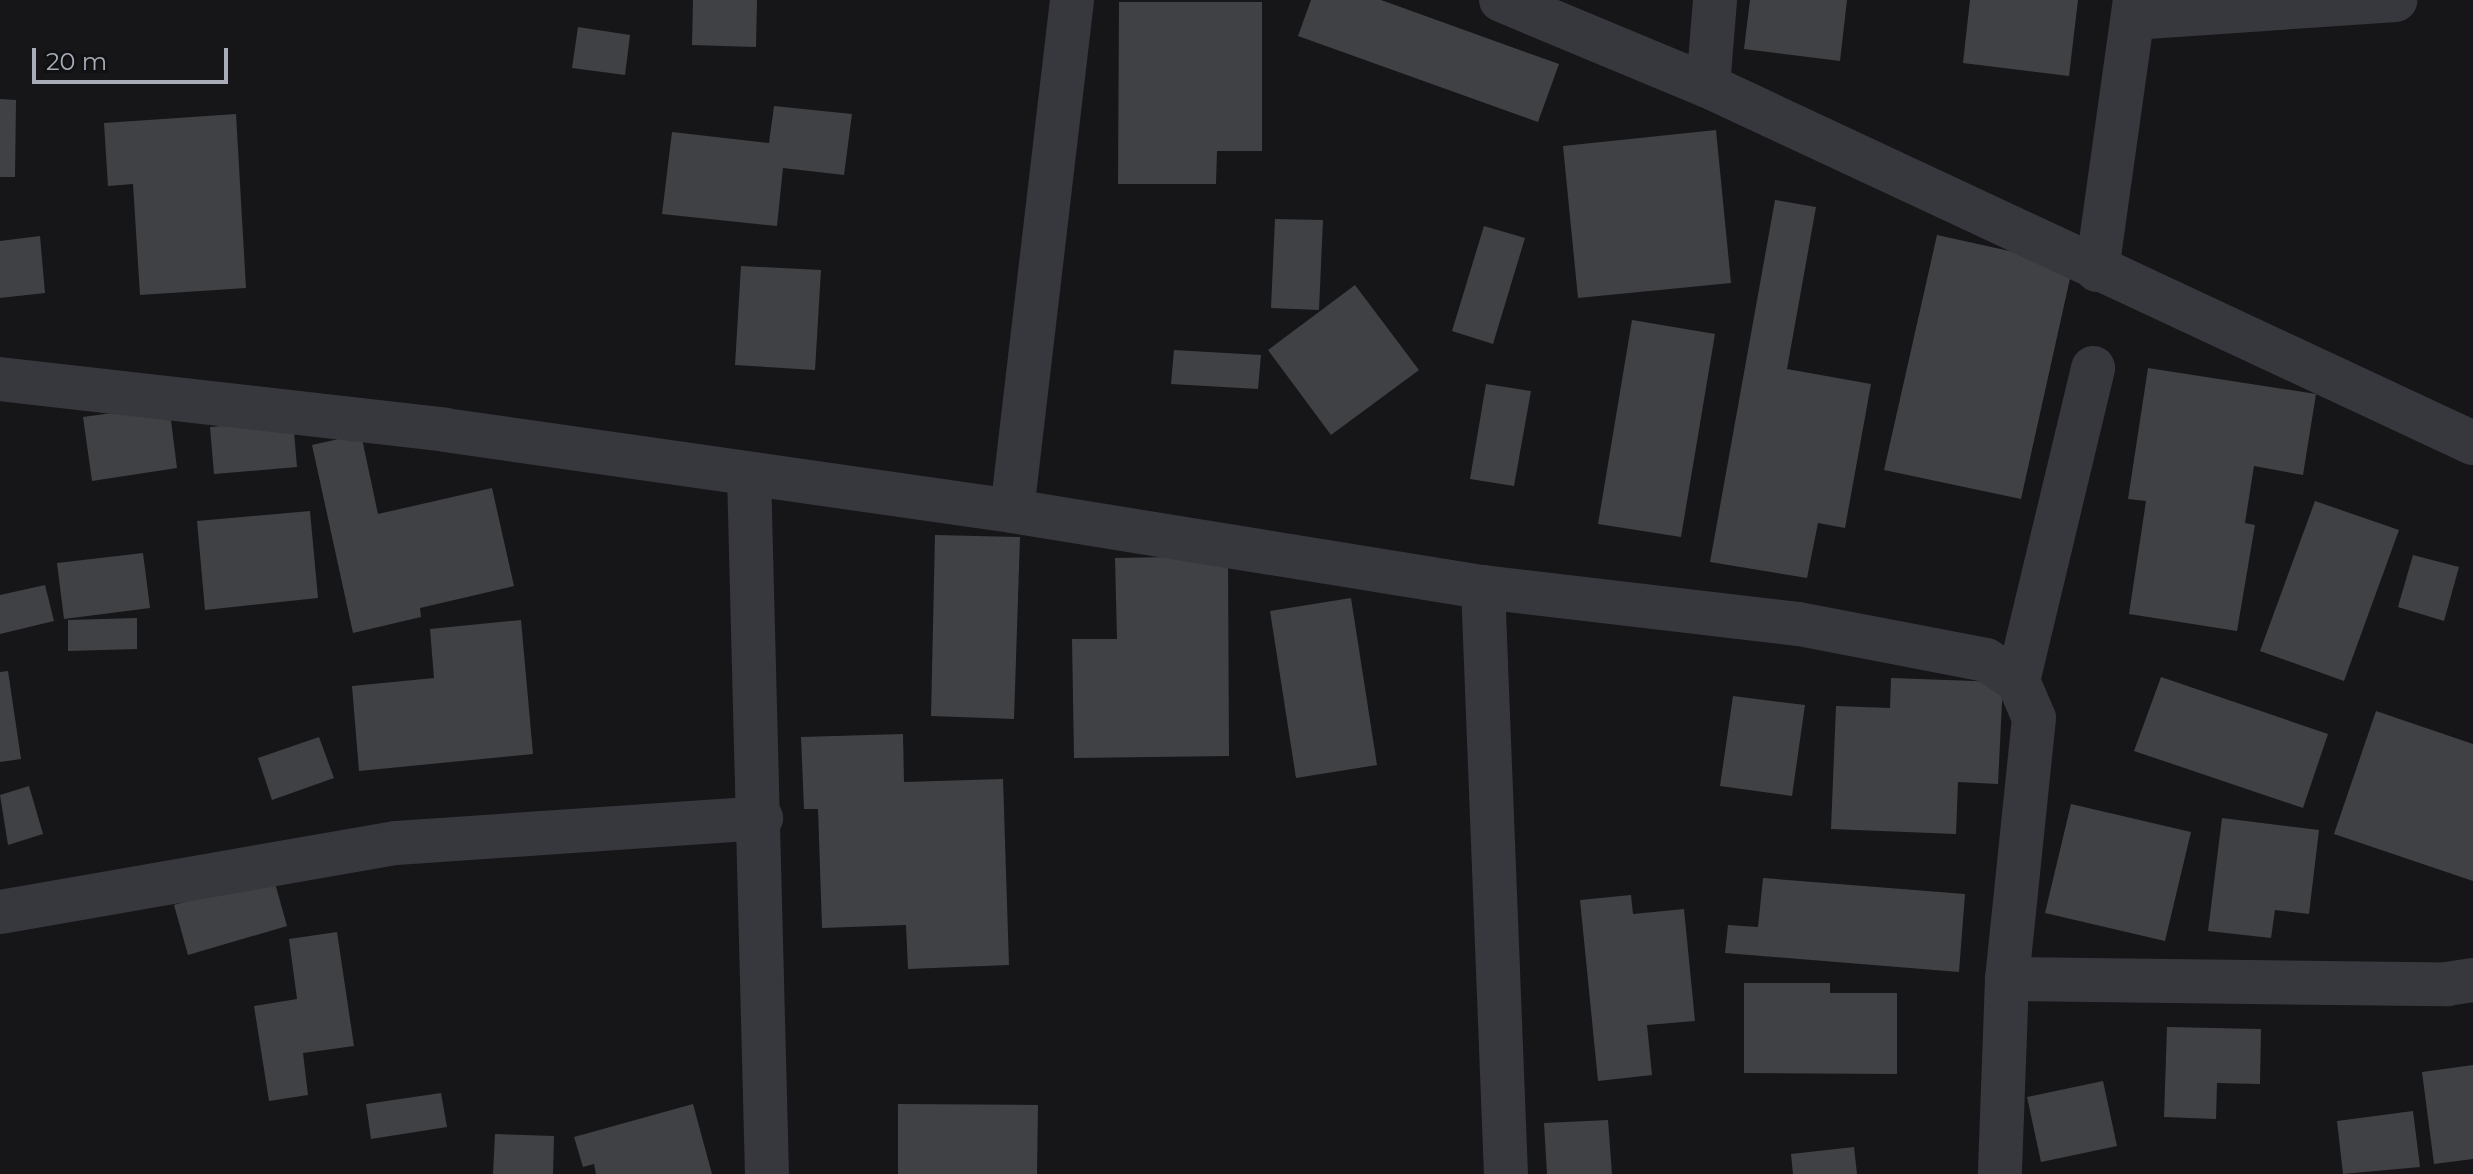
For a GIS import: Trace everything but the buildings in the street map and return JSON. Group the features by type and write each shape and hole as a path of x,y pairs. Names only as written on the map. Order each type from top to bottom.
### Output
{"street":[{"path":"1012,511 1072,0"},
{"path":"1501,0 1708,86 2473,443"},
{"path":"1708,86 1715,0"},
{"path":"2097,270 2134,9 2395,0"},
{"path":"2018,681 2093,368"},
{"path":"0,379 445,430 1012,511 1483,587 1799,624 1986,660 2018,681 2034,718 2007,979 2000,1174"},
{"path":"749,474 761,818 767,1174"},
{"path":"1483,587 1506,1174"},
{"path":"0,912 396,843 761,818"},
{"path":"2007,979 2447,984 2473,980"}]}
